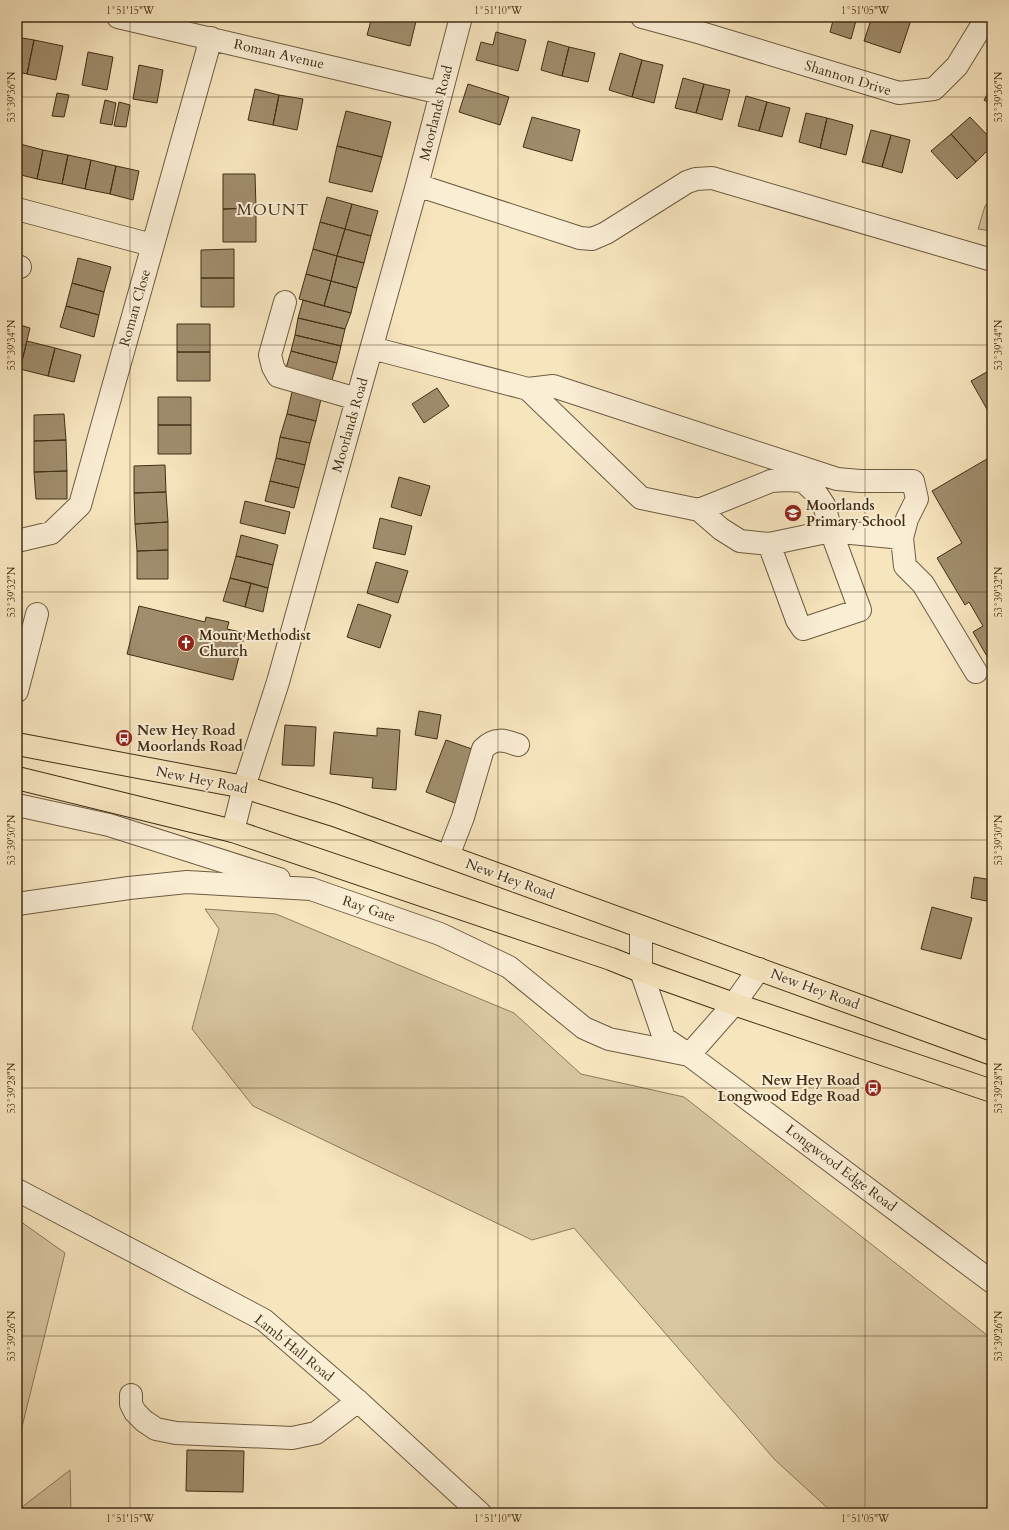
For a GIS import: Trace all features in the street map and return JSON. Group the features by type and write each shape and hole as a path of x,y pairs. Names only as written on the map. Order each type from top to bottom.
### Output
{"highway":[{"name":"New Hey Road","path":"17,744 244,787 334,815 992,1054"},
{"path":"17,778 233,831 611,959 640,971 734,1004 992,1091"}],"street":[{"name":"Roman Avenue","path":"118,17 199,29 441,92"},
{"name":"Moorlands Road","path":"233,831 244,787 278,682 418,185 461,17"},
{"name":"Shannon Drive","path":"642,17 703,25 899,93 934,88 957,66 987,17"},
{"name":"Roman Close","path":"17,540 51,533 80,505 152,246 199,29"},
{"path":"418,185 580,238 592,239 606,233 687,182 696,179 712,178 992,260"},
{"path":"17,209 152,246"},
{"path":"284,302 270,355 273,367 278,376 357,399"},
{"path":"372,348 528,389 553,386 837,479 860,481 913,481 917,499 907,519 902,538 905,566 923,584 976,672"},
{"path":"528,389 640,498 699,510 720,529 740,541 769,544 831,531 902,538"},
{"path":"699,510 771,480 803,481 816,493 824,506 831,531 860,610 803,629 797,620 769,544"},
{"path":"17,691 37,614"},
{"path":"448,856 463,817 483,749 490,742 504,740 518,745"},
{"path":"17,806 109,825 311,889"},
{"name":"Ray Gate","path":"17,904 129,888 186,882 311,889 440,934 509,967 584,1028 609,1039 689,1055"},
{"name":"Longwood Edge Road","path":"641,927 640,971 664,1038 689,1055 992,1282"},
{"path":"689,1055 734,1004 759,969"},
{"name":"Lamb Hall Road","path":"17,1190 264,1320 358,1401 480,1513"},
{"path":"131,1395 131,1404 135,1412 144,1422 156,1429 176,1433 292,1438 316,1433 358,1401"}],"shaded area":[{"path":"992,197 992,231 978,229 985,206"},
{"path":"205,909 276,914 514,1013 581,1074 684,1097 992,1339 992,1513 833,1513 775,1460 574,1228 532,1240 253,1106 192,1029 219,929"},
{"path":"17,1219 65,1253 17,1447"},
{"path":"70,1470 71,1513 17,1513 17,1511"}],"building":[{"path":"372,17 417,17 410,46 367,35"},
{"path":"834,17 857,17 851,39 830,32"},
{"path":"872,17 912,17 900,53 864,41"},
{"path":"496,32 526,40 518,71 476,60 481,42 493,45"},
{"path":"17,37 34,40 27,74 17,72"},
{"path":"34,40 63,46 56,80 27,74"},
{"path":"548,41 569,47 562,76 541,70"},
{"path":"569,47 595,53 588,82 562,76"},
{"path":"88,52 113,57 107,90 82,85"},
{"path":"620,53 642,60 632,97 609,90"},
{"path":"642,60 663,65 654,103 632,97"},
{"path":"139,65 163,70 157,103 133,99"},
{"path":"683,78 704,84 696,113 675,108"},
{"path":"468,84 509,97 500,125 459,112"},
{"path":"704,84 730,90 722,120 696,113"},
{"path":"992,87 992,105 984,100"},
{"path":"255,89 279,95 273,125 248,120"},
{"path":"57,93 69,95 64,117 52,116"},
{"path":"279,95 303,99 297,130 273,125"},
{"path":"746,96 767,102 759,131 738,126"},
{"path":"105,100 116,103 112,125 100,123"},
{"path":"119,102 130,105 126,127 114,126"},
{"path":"767,102 790,108 782,137 759,131"},
{"path":"346,111 391,122 382,157 337,146"},
{"path":"806,113 827,118 820,148 799,142"},
{"path":"532,117 580,130 572,161 523,147"},
{"path":"970,117 992,140 992,146 976,162 951,134"},
{"path":"827,118 853,125 846,155 820,148"},
{"path":"871,130 891,135 882,167 862,162"},
{"path":"951,134 976,162 957,179 931,151"},
{"path":"891,135 910,140 902,173 882,167"},
{"path":"20,144 43,150 37,179 17,174 17,157"},
{"path":"337,146 382,157 372,192 329,182"},
{"path":"43,150 68,155 62,184 37,179"},
{"path":"68,155 91,160 85,189 62,184"},
{"path":"91,160 116,166 110,194 85,189"},
{"path":"116,166 139,171 133,200 110,194"},
{"path":"223,174 255,174 256,208 223,209"},
{"path":"327,197 352,204 345,229 320,222"},
{"path":"352,204 378,211 371,236 345,229"},
{"path":"256,208 256,242 223,242 223,209"},
{"path":"320,222 345,229 337,256 313,249"},
{"path":"345,229 371,236 364,263 337,256"},
{"path":"234,249 234,278 201,278 201,250"},
{"path":"313,249 337,256 331,281 306,274"},
{"path":"337,256 364,263 357,288 331,281"},
{"path":"78,258 111,267 104,292 72,283"},
{"path":"306,274 331,281 324,306 299,299"},
{"path":"201,278 234,278 234,307 201,307"},
{"path":"331,281 357,288 351,313 324,306"},
{"path":"72,283 104,292 99,315 66,306"},
{"path":"303,300 351,313 345,329 298,318"},
{"path":"66,306 99,315 94,337 60,327"},
{"path":"298,318 345,329 341,346 295,335"},
{"path":"17,324 30,328 23,357 17,355"},
{"path":"177,324 210,324 210,352 177,352"},
{"path":"295,335 341,346 337,363 291,351"},
{"path":"27,341 55,348 48,376 20,369"},
{"path":"55,348 81,355 74,382 48,376"},
{"path":"291,351 337,363 332,380 286,368"},
{"path":"177,352 210,352 210,381 177,381"},
{"path":"992,369 992,418 971,381"},
{"path":"437,388 449,406 424,423 412,404"},
{"path":"292,392 321,399 316,421 287,414"},
{"path":"158,397 191,397 191,425 158,425"},
{"path":"64,414 66,440 34,441 34,415"},
{"path":"287,414 316,421 310,443 280,437"},
{"path":"158,425 191,425 191,454 158,454"},
{"path":"280,437 310,443 305,465 276,458"},
{"path":"66,440 67,471 34,472 34,441"},
{"path":"992,456 992,665 973,632 983,626 969,602 965,605 937,558 962,543 932,491"},
{"path":"276,458 305,465 299,488 270,481"},
{"path":"165,465 166,492 134,493 134,466"},
{"path":"67,471 67,499 36,499 34,472"},
{"path":"399,477 430,486 421,516 391,507"},
{"path":"270,481 299,488 294,508 265,501"},
{"path":"166,492 168,522 135,524 134,493"},
{"path":"245,501 290,512 285,534 240,523"},
{"path":"380,518 412,526 405,555 373,548"},
{"path":"168,522 168,550 137,551 135,524"},
{"path":"241,535 278,545 273,565 236,556"},
{"path":"168,550 168,579 137,579 137,551"},
{"path":"236,556 273,565 268,588 230,578"},
{"path":"376,562 408,571 398,603 367,593"},
{"path":"230,578 251,583 245,607 223,601"},
{"path":"251,583 268,588 263,612 245,607"},
{"path":"358,604 391,615 380,648 347,637"},
{"name":"Mount Methodist Church","path":"139,606 205,622 206,617 229,622 227,629 245,633 233,680 127,654"},
{"path":"419,711 441,715 437,739 415,735"},
{"path":"285,725 316,727 314,766 282,765"},
{"path":"377,728 400,730 396,790 372,788 373,778 330,774 334,732 377,736"},
{"path":"446,740 475,750 455,803 426,792"},
{"path":"974,877 992,880 992,902 971,898"},
{"path":"932,907 972,918 961,959 921,949"},
{"path":"187,1450 244,1451 243,1492 186,1491"}],"place":[{"name":"Moorlands Primary School","path":"793,513"},
{"name":"Mount Methodist Church","path":"186,643"},
{"name":"New Hey Road Moorlands Road","path":"124,738"},
{"name":"New Hey Road Longwood Edge Road","path":"873,1088"}],"district":[{"name":"MOUNT","path":"273,210"}]}
